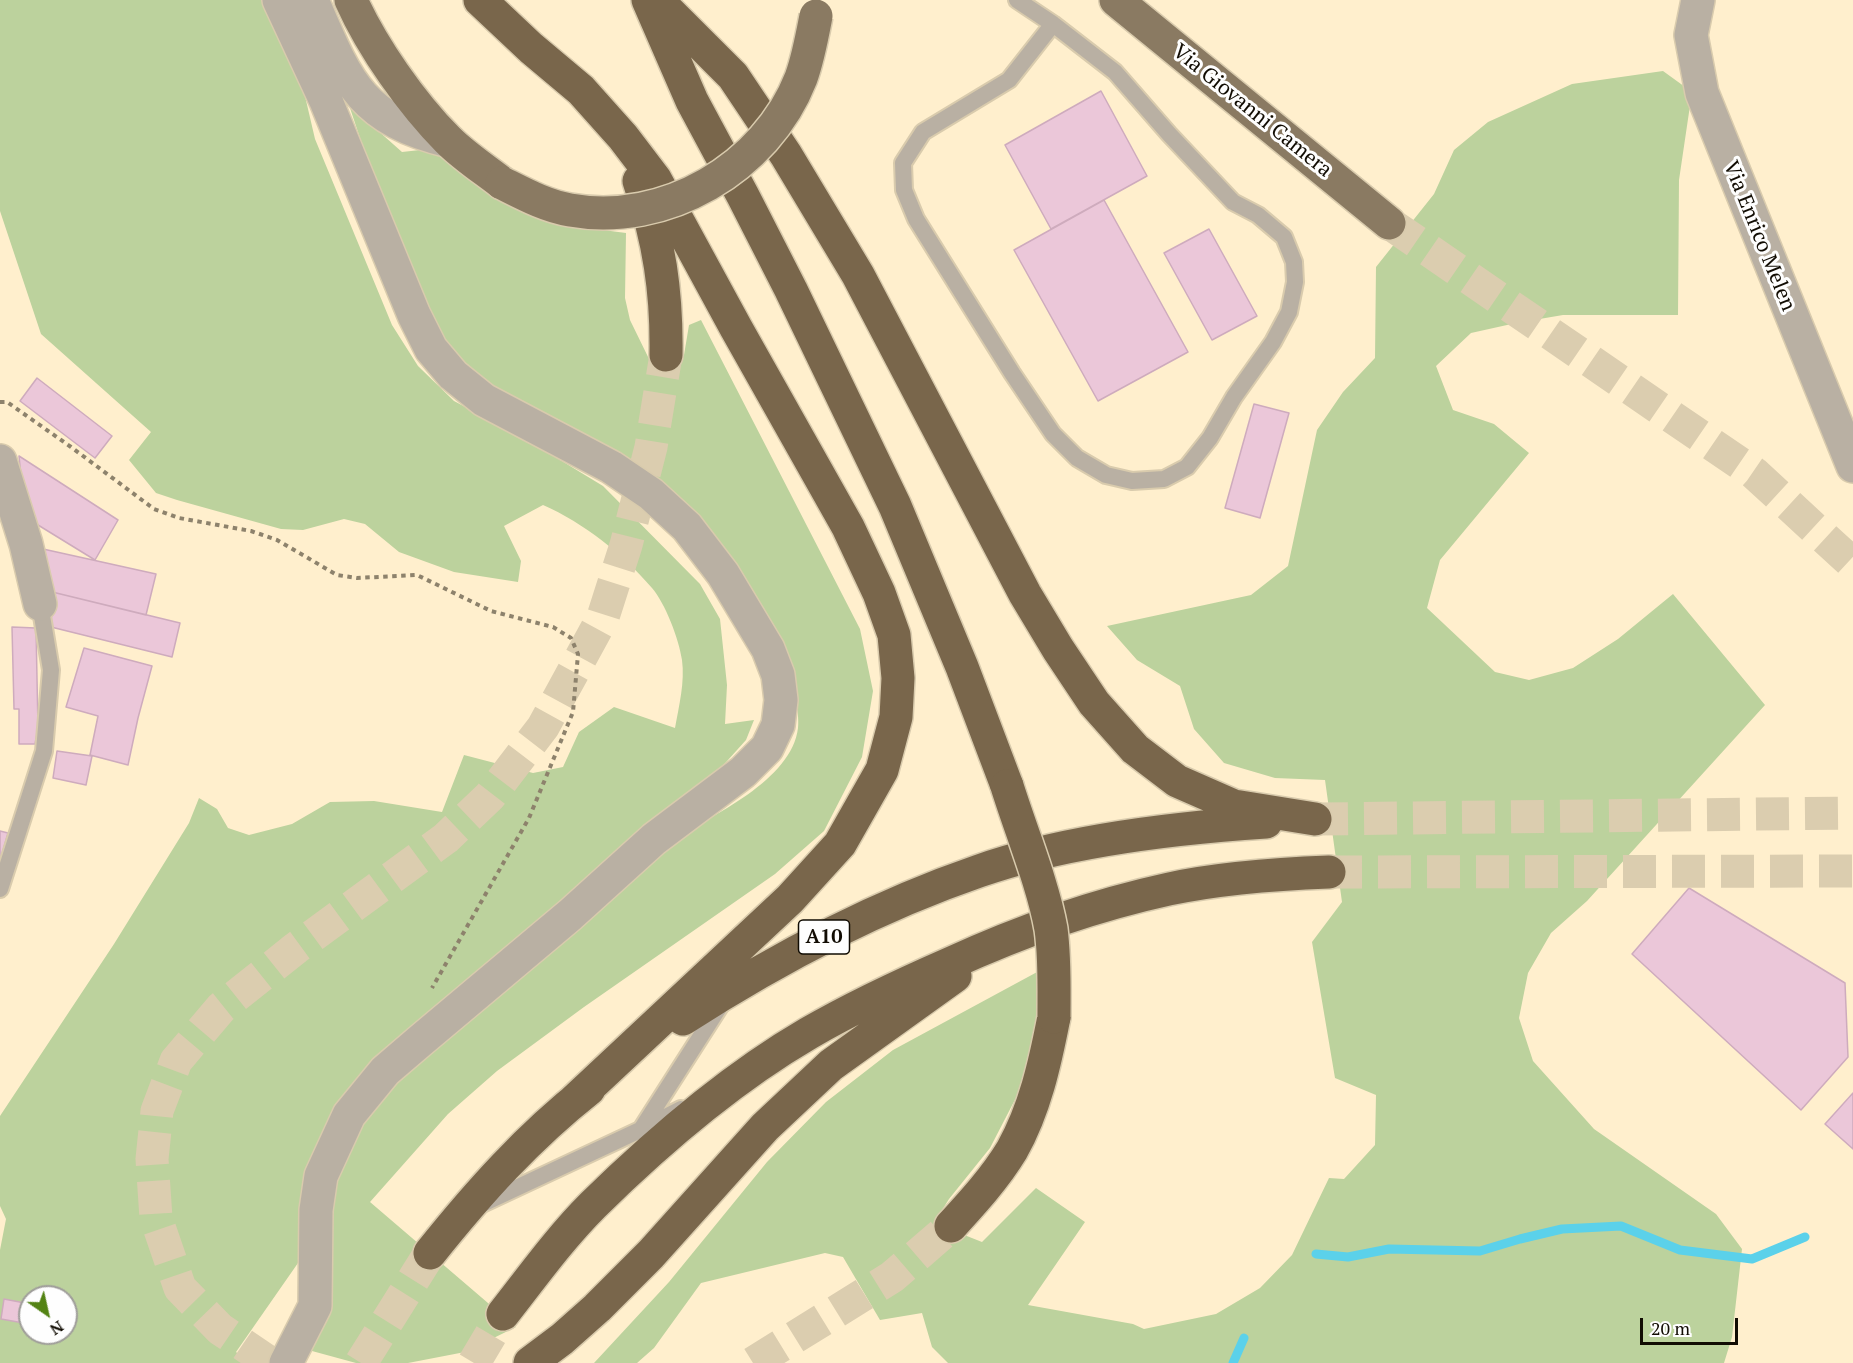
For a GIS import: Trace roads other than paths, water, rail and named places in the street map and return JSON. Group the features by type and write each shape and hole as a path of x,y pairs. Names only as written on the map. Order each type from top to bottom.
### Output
{"highway":[{"path":"480,0 531,48 581,90 623,137 655,179 848,527 879,592 894,635 898,678 896,717 882,770 840,844 790,899 573,1102"},
{"path":"648,0 692,101 744,196 896,506 962,667 1007,786 1041,892 1050,928 1054,964 1054,1017 1037,1092 1012,1149 986,1187 951,1226"},
{"name":"A10","path":"430,1253 493,1177 531,1138 573,1102 681,1020 732,987 815,941 897,902 981,870 1058,849 1193,827 1315,819 1234,806 1177,781 1135,749 1094,703 1025,594 858,275 786,155 733,76 657,0"},
{"path":"623,137 651,218 660,257 665,290 666,355"},
{"path":"503,1314 592,1206 692,1115 743,1076 808,1034 882,993 1007,938 1083,910 1171,888 1274,874 1329,872"},
{"path":"530,1363 597,1308 651,1254 765,1127 831,1065 1007,938"}],"main road":[{"path":"351,0 396,76 449,141 502,183 532,198 569,210 605,213 643,210 684,197 721,178 754,149 781,115 801,79 819,8"},
{"name":"Via Giovanni Camera","path":"1116,0 1389,223"}],"street":[{"path":"279,0 326,101 414,315 431,349 453,375 484,400 611,467 651,494 687,527 723,574 768,650 778,675 781,700 778,725 767,748 743,772 654,839 570,915 420,1041 386,1071 349,1115 321,1176 316,1210 315,1306 286,1363"},
{"path":"312,0 336,56 358,92 380,113 406,128 449,141"},
{"name":"Via Enrico Melen","path":"1698,0 1691,36 1702,93 1853,466"},
{"path":"0,461 26,544 40,604"}],"lane":[{"path":"1017,0 1053,24 1115,72 1233,202 1258,215 1284,237 1293,262 1295,282 1289,312 1273,342 1234,398 1210,438 1187,467 1164,479 1131,481 1106,475 1077,458 1053,434 922,229 904,190 903,163 923,132 1009,80 1053,24"},
{"path":"0,888 44,751 51,670 40,604"},
{"path":"592,1206 732,987"},
{"path":"461,1214 640,1130 743,1076"}],"waterway":[{"path":"1316,1254 1348,1257 1389,1249 1480,1251 1562,1229 1621,1226 1680,1250 1752,1259 1805,1237"},
{"path":"1233,1363 1244,1338"}],"tunnel":[{"path":"1389,223 1754,473 1853,564"},
{"path":"270,1363 220,1329 180,1288 156,1218 152,1159 157,1111 176,1061 221,1008 296,948 446,838 490,796 543,727 603,617 626,545 651,447 666,355"},
{"path":"1315,819 1853,813"},
{"path":"1329,872 1853,871"},
{"path":"753,1363 892,1277 951,1226"},
{"path":"361,1363 430,1253"},
{"path":"474,1363 503,1314"}]}
